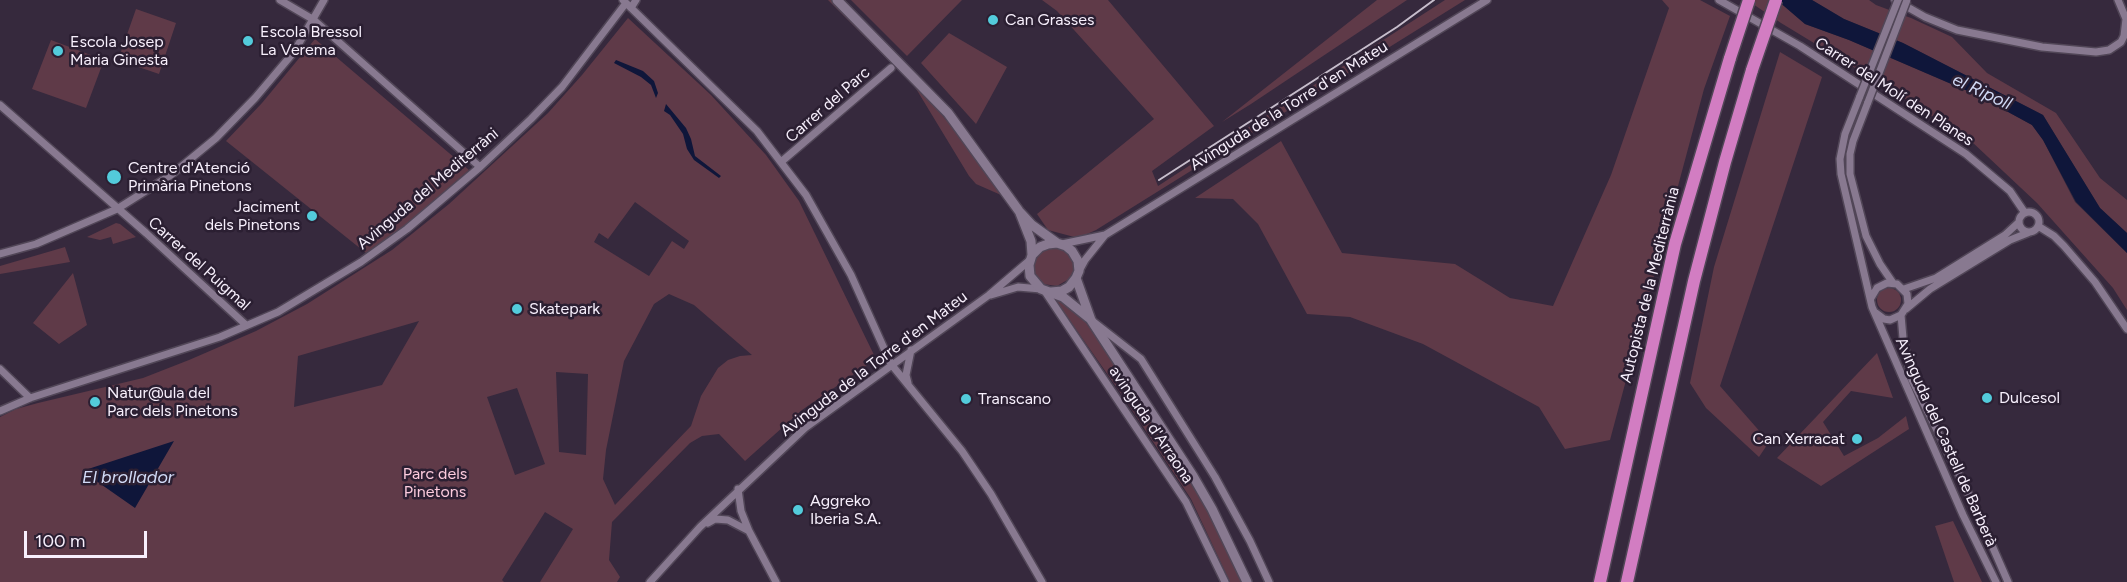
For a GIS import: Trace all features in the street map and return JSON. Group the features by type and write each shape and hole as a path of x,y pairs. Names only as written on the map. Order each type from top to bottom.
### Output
{"highway":[{"name":"Autopista de la Mediterrània","path":"1600,582 1675,244 1749,0"},
{"path":"1627,582 1697,271 1725,162 1752,70 1776,0"}],"main road":[{"path":"837,0 952,118 1019,211 1032,225 1058,244"},
{"path":"1019,211 1031,242 1030,276 1045,290 1072,303 1091,320 1193,476 1212,509 1247,582"},
{"path":"1031,257 1040,247 1048,244 1066,246 1075,255 1077,275 1091,320"},
{"path":"1045,290 1066,289 1077,275"}],"street":[{"path":"280,0 314,20 480,167"},
{"path":"0,254 36,244 117,210 171,175 216,138 255,98 294,52 324,0"},
{"name":"Avinguda del Mediterràni","path":"0,411 30,398 220,337 278,312 361,262 407,229 480,167 531,119 561,87 627,4 636,0"},
{"name":"Avinguda de la Torre d'en Mateu","path":"1058,244 1105,235 1487,0"},
{"name":"Carrer del Molí den Planes","path":"1719,0 1800,46 1966,154 2010,191 2025,213"},
{"path":"1904,289 1936,278 2005,235 2025,213 2035,214 2039,220 2038,226 2030,232 2010,240 1930,289 1896,318 1884,319 1874,311 1841,174 1840,159 1845,134 1896,0 1925,17 1957,30 2042,46 2096,52 2109,50 2121,42 2124,36 2126,19 2118,0"},
{"path":"1906,309 1908,298 1904,289 1893,283 1869,243 1854,195 1850,174 1850,154 1907,0"},
{"path":"627,4 757,131 806,195 851,275 891,364 962,451 991,494 1042,582"},
{"name":"Carrer del Parc","path":"782,162 891,68"},
{"name":"Carrer del Puigmal","path":"0,105 69,164 246,325"},
{"path":"2019,222 2023,230 2030,232"},
{"path":"2038,226 2054,236 2069,251 2095,282 2127,329"},
{"name":"Avinguda de la Torre d'en Mateu","path":"1077,275 1105,235"},
{"name":"Avinguda de la Torre d'en Mateu","path":"650,582 738,489 805,428 989,295 1031,257"},
{"path":"1871,298 1881,285 1893,283"},
{"name":"Avinguda de la Torre d'en Mateu","path":"989,295 1018,288 1045,290"},
{"name":"avinguda d'Arraona","path":"1045,290 1186,502 1225,582"},
{"name":"Avinguda del Castell de Barberà","path":"1874,311 1963,515 1996,582"},
{"name":"Avinguda del Castell de Barberà","path":"1901,315 1903,338 1912,380 1976,509 2008,582"},
{"name":"avinguda d'Arraona","path":"1091,320 1141,359 1215,477 1250,541 1269,582"},
{"path":"908,386 906,375 911,350"},
{"path":"0,369 30,398"},
{"path":"738,489 741,511 749,531 776,582"},
{"path":"700,527 715,519 728,520 749,531"}],"green space":[{"path":"828,0 831,0 871,40 935,107 954,129 1001,195 976,184 915,87"},
{"path":"851,0 962,0 907,56"},
{"path":"1042,0 1108,0 1214,126 1152,171 1158,186 1445,0 1465,0 1096,230 1078,238 1048,230 1037,214 1154,119 1057,11"},
{"path":"1377,0 1407,0 1222,122"},
{"path":"1662,0 1700,0 1730,16 1704,89 1610,440 1565,449 1539,407 1423,344 1350,317 1307,314 1258,224 1233,199 1195,198 1281,141 1342,253 1455,264 1510,298 1553,306 1611,175 1669,8"},
{"path":"1747,0 1777,0 1805,24 1849,40 1977,95 2032,125 2043,140 2075,202 2127,253 2127,310 2113,288 2037,203 1971,141"},
{"path":"1812,0 1869,0 1876,5 1911,18 1952,37 1987,73 2056,113 2100,178 2127,200 2127,233 2100,208 2043,115 1903,43 1844,19"},
{"path":"136,9 176,23 159,74 118,60"},
{"name":"Parc dels Pinetons","path":"628,18 711,95 766,155 799,201 876,359 802,410 745,461 719,434 702,436 690,443 612,522 609,560 620,577 617,582 540,582 573,529 545,512 502,580 504,582 0,582 0,417 16,409 38,403 143,378 256,331 307,304 392,250 449,204 548,113","holes":["635,202 689,241 684,249 672,241 649,276 594,242 599,233 608,239","669,294 694,305 752,355 728,360 718,368 701,396 691,426 615,505 603,479 606,450 624,361 654,304","419,321 382,385 294,407 298,356","556,372 588,374 586,455 559,452","517,388 545,464 515,475 487,397"]},
{"path":"949,33 1007,67 976,124 921,63"},
{"path":"315,39 469,170 406,225 366,253 226,141 262,103"},
{"path":"51,40 104,60 86,108 32,89"},
{"path":"1780,52 1822,77 1720,386 1769,442 1759,457 1706,408 1690,383 1714,267"},
{"path":"116,223 136,237 113,244 111,237 100,240 87,237"},
{"path":"1047,245 1067,249 1074,260 1073,273 1069,279 1057,286 1043,284 1033,273 1033,258"},
{"path":"65,247 70,262 0,274 0,266"},
{"path":"73,273 87,325 59,344 33,323"},
{"path":"1889,288 1897,292 1901,300 1897,308 1889,312 1881,308 1877,300 1881,292"},
{"path":"1054,298 1064,301 1081,315 1167,444 1198,491 1242,582 1230,582 1191,499"},
{"path":"1877,353 1893,398 1851,391 1823,422 1844,456 1878,438 1906,416 1909,429 1821,486 1777,458"},
{"path":"1953,521 1982,582 1954,582 1935,526"}],"water":[{"name":"el Ripoll","path":"1777,0 1812,0 1844,19 1903,43 2043,115 2100,208 2127,233 2127,253 2076,202 2043,140 2032,125 1977,95 1849,40 1805,24"},
{"path":"616,60 643,71 654,81 658,93 656,98 651,85 614,63"},
{"path":"666,104 686,128 695,156 721,176 719,178 694,160 687,149 683,134 670,115 664,111"},
{"name":"El brollador","path":"174,441 135,508 82,471"}],"railway":[{"path":"1159,180 1397,27 1434,0"}],"place":[{"name":"Can Grasses","path":"993,20"},
{"name":"Escola Bressol La Verema","path":"248,41"},
{"name":"Escola Josep Maria Ginesta","path":"58,51"},
{"name":"Centre d'Atenció Primària Pinetons","path":"114,177"},
{"name":"Jaciment dels Pinetons","path":"312,216"},
{"name":"Skatepark","path":"517,309"},
{"name":"Dulcesol","path":"1987,398"},
{"name":"Transcano","path":"966,399"},
{"name":"Natur@ula del Parc dels Pinetons","path":"95,402"},
{"name":"Can Xerracat","path":"1857,439"},
{"name":"Aggreko Iberia S.A.","path":"798,510"}]}
